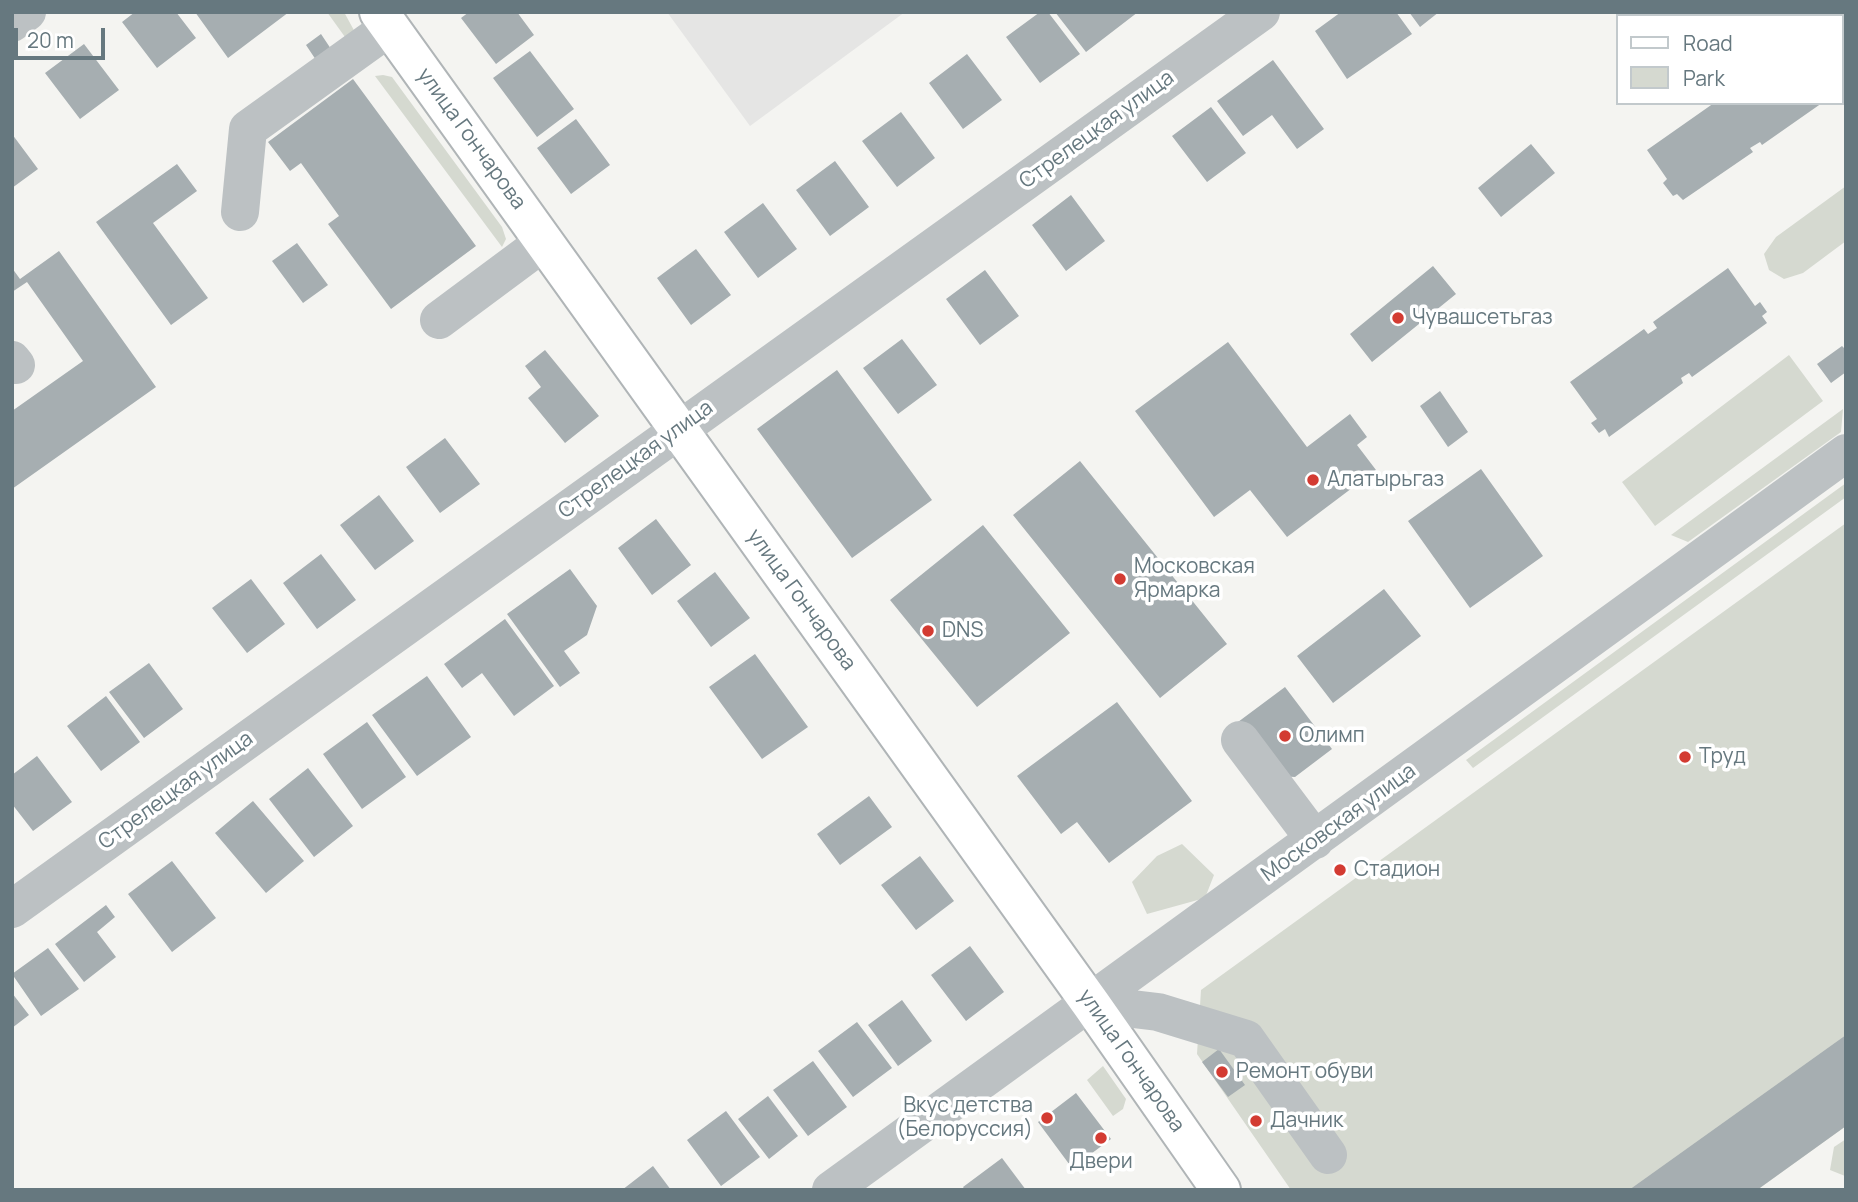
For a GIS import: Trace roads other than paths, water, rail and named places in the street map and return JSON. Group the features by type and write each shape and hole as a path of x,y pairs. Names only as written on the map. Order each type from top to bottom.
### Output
{"main road":[{"name":"улица Гончарова","path":"385,20 1091,1004 1221,1190"}],"street":[{"path":"12,23 27,12"},
{"name":"Стрелецкая улица","path":"12,909 1261,12"},
{"path":"240,212 248,129 385,20"},
{"path":"439,320 544,242"},
{"name":"Московская улица","path":"831,1190 1091,1004 1846,453"},
{"path":"1240,740 1315,840"},
{"path":"1091,1004 1158,1012 1246,1039 1328,1155"}],"place":[{"name":"Чувашсетьгаз","path":"1398,318"},
{"name":"Алатырьгаз","path":"1313,480"},
{"name":"Московская Ярмарка","path":"1120,579"},
{"name":"DNS","path":"928,631"},
{"name":"Олимп","path":"1285,736"},
{"name":"Труд","path":"1685,757"},
{"name":"Стадион","path":"1340,870"},
{"name":"Ремонт обуви","path":"1222,1072"},
{"name":"Вкус детства (Белоруссия)","path":"1047,1118"},
{"name":"Дачник","path":"1256,1121"},
{"name":"Двери","path":"1101,1138"}]}
